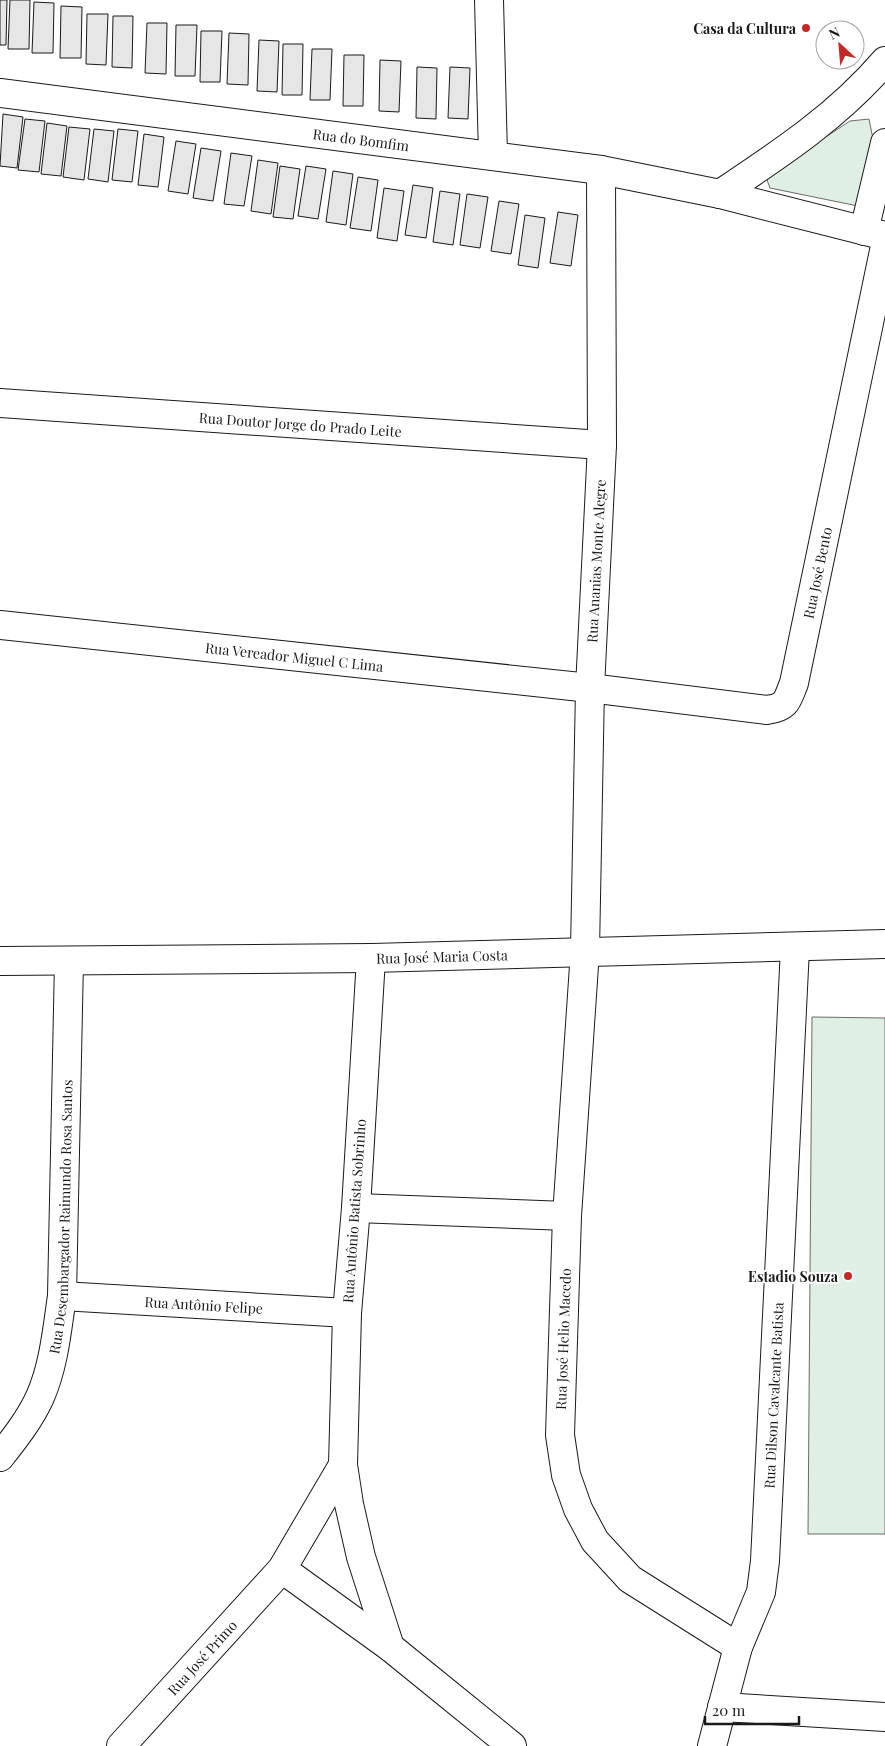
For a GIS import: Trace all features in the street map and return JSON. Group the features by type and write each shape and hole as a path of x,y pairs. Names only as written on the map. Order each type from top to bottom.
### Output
{"street":[{"path":"489,0 493,155"},
{"path":"720,194 791,146 836,112 885,62"},
{"name":"Rua do Bomfim","path":"0,93 601,170 720,194 878,238"},
{"path":"878,238 885,143"},
{"name":"Rua Ananias Monte Alegre","path":"585,951 590,688 602,445 601,170"},
{"name":"Rua José Bento","path":"590,688 767,710 780,708 787,701 794,684 878,238"},
{"name":"Rua Doutor Jorge do Prado Leite","path":"0,403 602,445"},
{"name":"Rua Vereador Miguel C Lima","path":"0,625 590,688"},
{"name":"Rua José Maria Costa","path":"0,961 371,958 585,951 795,948 885,944"},
{"name":"Rua Dilson Cavalcante Batista","path":"712,1746 738,1647 761,1592 795,948"},
{"name":"Rua José Helio Macedo","path":"585,951 566,1216 560,1435 566,1474 578,1509 595,1541 630,1579 738,1647"},
{"name":"Rua Antônio Batista Sobrinho","path":"371,958 356,1208 347,1313 343,1465 349,1504 362,1558 390,1647"},
{"name":"Rua Desembargador Raimundo Rosa Santos","path":"0,1458 21,1431 40,1396 55,1350 62,1296 69,961"},
{"path":"356,1208 566,1216"},
{"name":"Rua Antônio Felipe","path":"62,1296 347,1313"},
{"name":"Rua José Primo","path":"121,1746 282,1569 343,1465"},
{"path":"282,1569 390,1647 512,1746"},
{"path":"722,1706 885,1716"}],"green space":[{"path":"869,119 874,144 858,206 770,188 767,180 774,171 850,121"},
{"name":"Estadio Souza","path":"812,1017 885,1018 885,1534 808,1534"}],"building":[{"path":"0,0 7,0 6,45 0,45"},
{"path":"10,0 30,0 29,49 8,49"},
{"path":"34,2 54,3 53,53 32,53"},
{"path":"61,6 82,7 81,58 60,58"},
{"path":"87,14 108,14 106,65 86,64"},
{"path":"113,16 133,16 132,68 112,67"},
{"path":"147,23 167,23 166,74 145,73"},
{"path":"176,25 197,25 195,76 175,76"},
{"path":"201,31 222,31 220,82 200,82"},
{"path":"229,33 249,34 248,85 227,84"},
{"path":"259,40 279,41 277,92 257,91"},
{"path":"283,44 303,44 302,95 282,95"},
{"path":"312,49 332,49 330,100 310,100"},
{"path":"344,55 364,55 363,106 343,106"},
{"path":"380,60 401,61 399,112 379,111"},
{"path":"417,67 437,68 436,119 416,118"},
{"path":"450,67 470,68 468,119 448,118"},
{"path":"3,114 23,117 17,168 0,166"},
{"path":"25,119 45,121 39,172 18,170"},
{"path":"47,123 67,126 61,176 41,174"},
{"path":"69,127 90,129 84,180 63,177"},
{"path":"94,129 114,131 108,182 88,179"},
{"path":"118,129 138,131 132,182 112,180"},
{"path":"144,134 164,137 158,187 138,185"},
{"path":"176,141 196,144 188,194 168,191"},
{"path":"201,148 221,151 213,201 193,198"},
{"path":"231,153 252,156 244,206 224,204"},
{"path":"258,160 278,163 271,214 251,211"},
{"path":"280,166 300,169 293,219 273,217"},
{"path":"306,166 326,169 318,219 298,216"},
{"path":"333,171 353,174 346,225 326,222"},
{"path":"358,177 378,180 371,231 350,228"},
{"path":"413,185 433,188 426,238 405,235"},
{"path":"384,188 404,191 397,241 377,238"},
{"path":"440,191 460,194 453,245 433,242"},
{"path":"467,194 488,197 480,248 460,245"},
{"path":"499,201 519,204 511,254 491,251"},
{"path":"558,212 578,215 571,266 550,263"},
{"path":"525,215 545,218 538,268 518,265"}],"place":[{"name":"Casa da Cultura","path":"806,28"},
{"name":"Estadio Souza","path":"848,1276"}]}
